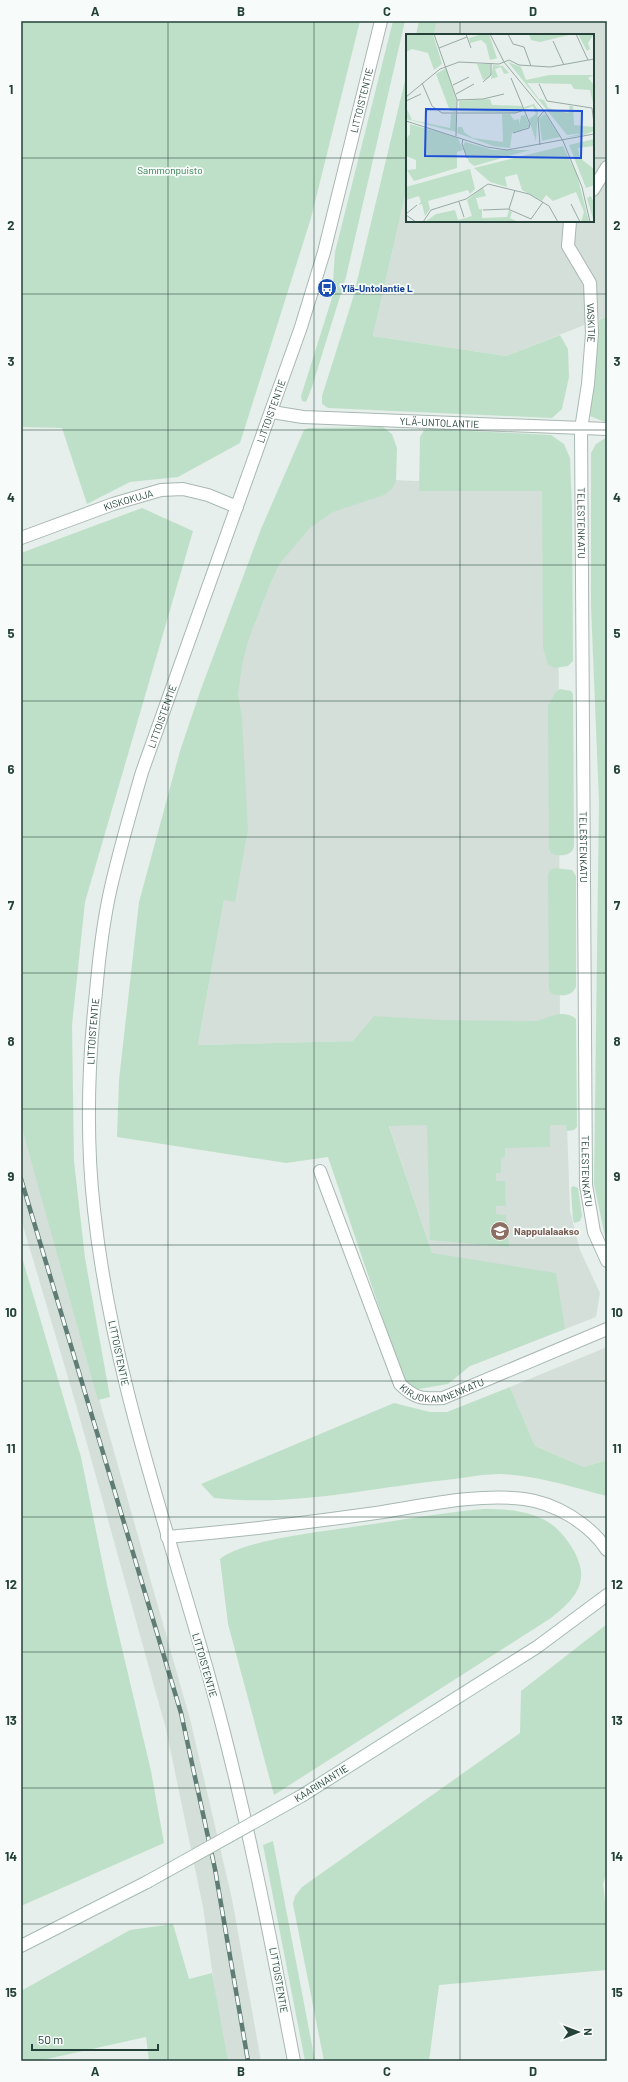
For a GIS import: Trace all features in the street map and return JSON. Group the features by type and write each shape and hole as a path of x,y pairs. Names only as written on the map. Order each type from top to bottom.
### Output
{"street":[{"name":"LITTOISTENTIE","path":"294,2061 269,1926 236,1781 208,1672 167,1537 134,1416 100,1258 94,1211 89,1092 92,1028 103,927 126,829 142,772 272,412 324,252 381,21"},
{"path":"594,188 607,167"},
{"name":"VASKITIE","path":"570,222 568,246 590,283 592,333 588,384 581,429"},
{"name":"YLÄ-UNTOLANTIE","path":"272,412 303,416 607,429"},
{"name":"TELESTENKATU","path":"581,429 586,1186 594,1232 607,1261"},
{"name":"KISKOKUJA","path":"21,538 113,504 161,490 183,489 208,495 237,507"},
{"name":"KIRJOKANNENKATU","path":"320,1171 400,1384 409,1394 423,1399 443,1398 607,1329"},
{"path":"167,1537 317,1521 459,1501 504,1498 523,1499 548,1505 575,1519 607,1550"},
{"name":"KAARINANTIE","path":"21,1946 147,1882 302,1795 537,1647 607,1595"}],"shaded area":[{"path":"437,21 607,21 607,316 506,356 373,336 406,191 406,222 594,222 594,34 434,34"},
{"path":"370,479 558,487 560,1036 198,1045 224,900 225,698 278,542"},
{"path":"21,1124 190,1719 232,1899 261,2061 225,2061 203,1907 166,1729 77,1408 21,1219"},
{"name":"Nappulalaakso","path":"389,1125 567,1125 570,1211 580,1250 600,1293 596,1317 470,1366"},
{"path":"607,1347 607,1460 584,1467 535,1446 510,1387"}],"green space":[{"name":"Sammonpuisto","path":"21,21 360,21 311,218 240,443 178,477 130,482 87,504 62,428 21,427"},
{"path":"393,21 405,21 346,277 306,402 302,401 301,396 332,298 335,252"},
{"path":"419,21 437,21 434,34 416,34"},
{"path":"406,76 406,191 373,336 506,356 560,335 568,349 569,377 562,409 552,418 328,408 322,404 322,396 353,298"},
{"path":"607,316 607,422 605,422 590,416 599,320"},
{"path":"383,427 392,434 397,448 396,481 393,488 384,495 333,512 311,527 280,563 270,584 249,638 242,665 238,694 242,718 248,830 235,902 224,900 198,1045 353,1041 374,1016 442,1020 538,1021 557,1014 567,1014 576,1019 577,1127 574,1130 567,1131 566,1125 550,1125 550,1147 505,1148 505,1157 501,1158 501,1173 496,1173 496,1181 505,1181 506,1206 496,1206 496,1214 506,1215 509,1247 430,1240 427,1125 389,1126 432,1253 556,1273 565,1329 470,1366 448,1384 413,1390 403,1378 328,1157 286,1163 117,1137 119,1080 139,902 180,751 201,689 261,529 304,430 309,428"},
{"path":"431,429 551,435 564,444 570,458 572,508 573,661 568,666 555,668 548,665 543,648 542,491 419,491 420,437 424,430"},
{"path":"607,437 607,1246 594,1184 599,802 591,606 591,453 596,444"},
{"path":"142,508 193,531 85,902 72,1025 74,1161 85,1258 110,1397 98,1400 21,1125 21,553"},
{"path":"560,689 571,691 573,694 574,846 571,852 565,855 552,854 549,849 548,706 555,693"},
{"path":"554,868 572,870 576,876 576,987 572,993 563,995 552,994 549,990 548,875 550,870"},
{"path":"573,1186 578,1188 582,1216 580,1221 575,1223 573,1221 571,1188"},
{"path":"21,1254 81,1457 107,1585 151,1771 164,1843 21,1906"},
{"path":"510,1387 535,1446 584,1467 607,1460 607,1496 541,1479 500,1474 480,1475 331,1495 273,1500 214,1498 201,1484 394,1403 430,1412 447,1412"},
{"path":"483,1509 508,1510 525,1513 541,1518 552,1524 564,1536 571,1546 581,1568 581,1578 575,1595 551,1618 274,1795 228,1624 220,1559 231,1552 246,1547 283,1538 321,1531"},
{"path":"607,1624 607,1871 603,1884 607,1919 607,1970 439,1985 429,2061 324,2061 293,1904 295,1896 302,1887 520,1733 521,1691"},
{"path":"273,1841 315,2061 305,2061 263,1845"},
{"path":"173,1924 189,1979 212,1973 228,2061 149,2061 146,2037 38,2061 21,2061 21,1991 130,1930"}],"railway":[{"path":"21,1179 181,1713 215,1869 248,2061"}],"place":[{"name":"Ylä-Untolantie L","path":"327,288"},
{"name":"Nappulalaakso","path":"500,1231"}]}
